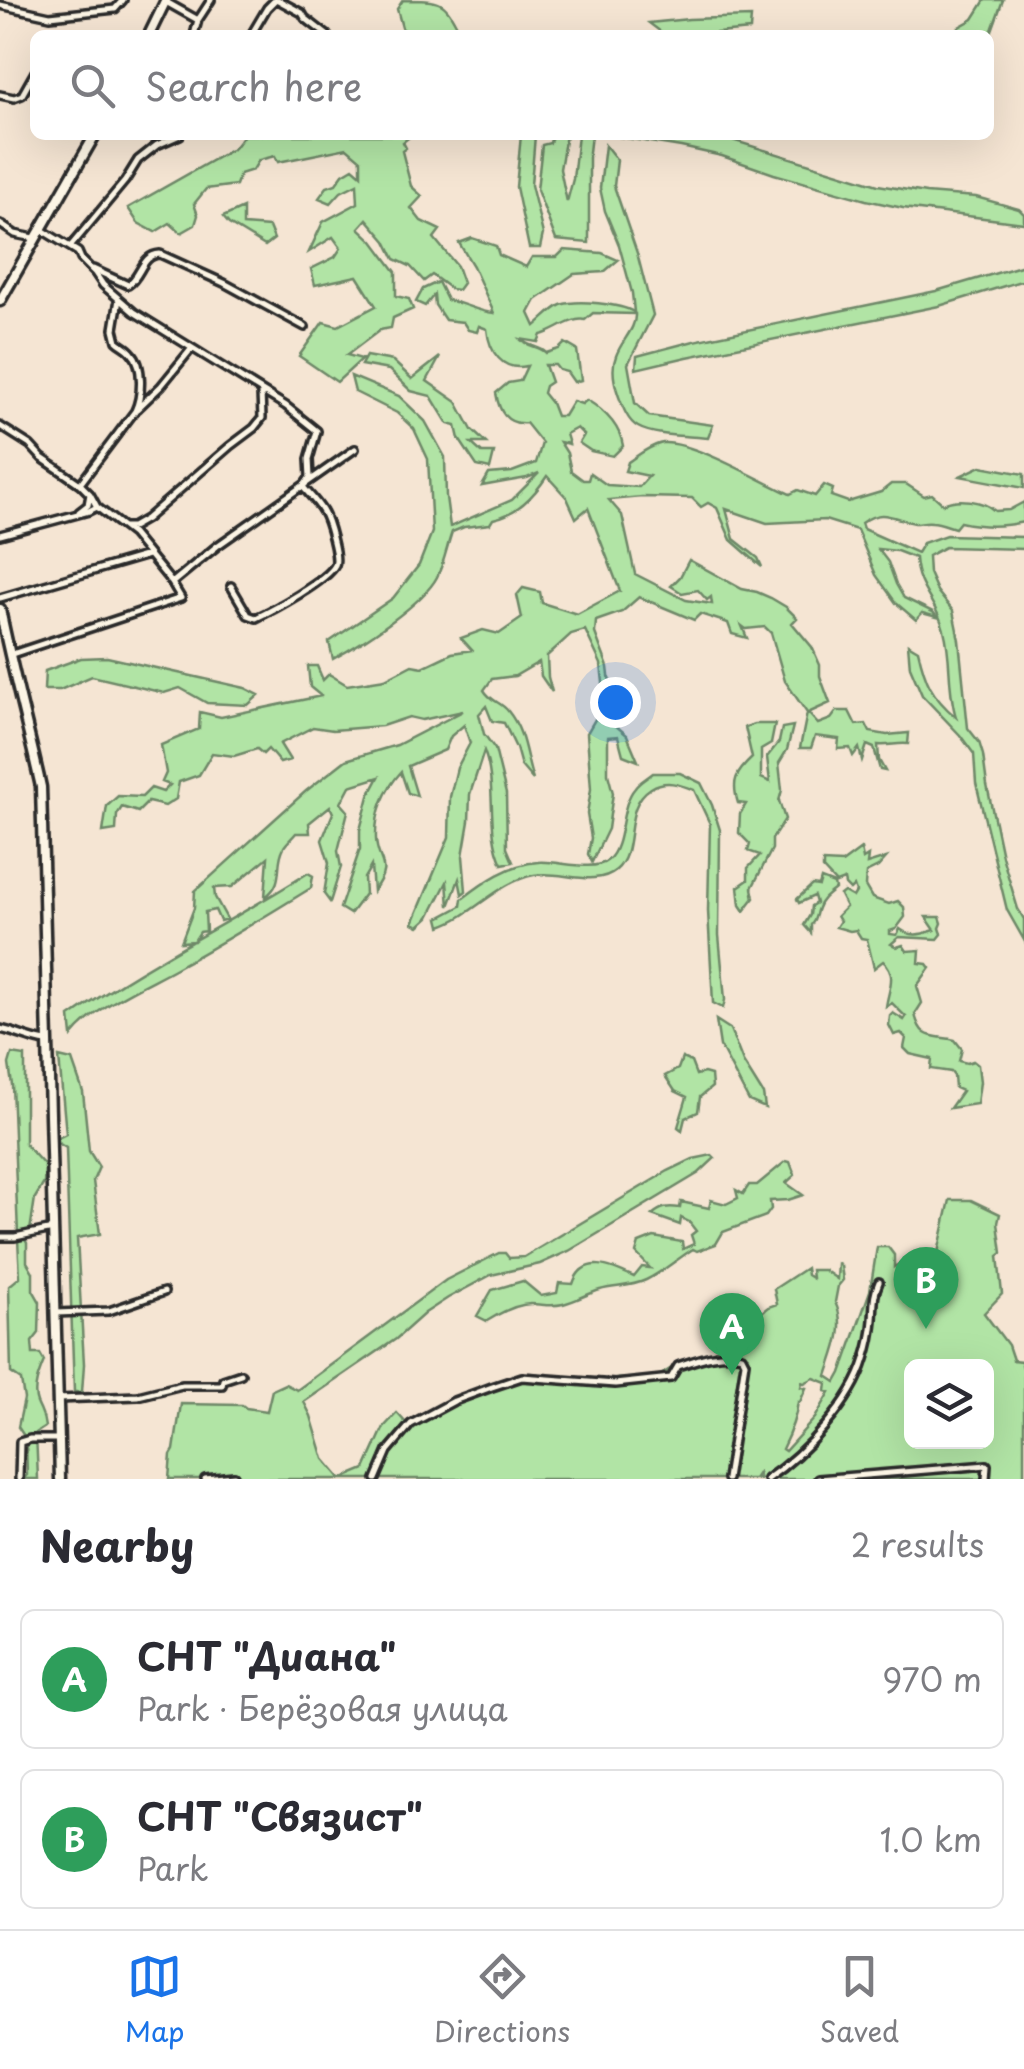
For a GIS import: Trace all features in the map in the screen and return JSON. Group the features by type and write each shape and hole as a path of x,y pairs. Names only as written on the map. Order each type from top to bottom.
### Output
{"street":[{"path":"0,6 50,16 115,9 123,0"},
{"path":"195,30 211,0"},
{"path":"253,30 276,0 302,12 321,30"},
{"path":"152,30 166,1 198,20"},
{"path":"0,95 22,95 30,81"},
{"path":"0,302 92,140"},
{"path":"70,247 138,160 168,140"},
{"path":"0,224 15,234 39,234 78,252 103,285 134,312 286,406 317,431 309,459 310,477 304,487"},
{"path":"90,268 128,284 136,279 145,260 160,254 305,327"},
{"path":"119,298 114,329 116,341 137,362 141,398 135,411"},
{"path":"80,484 135,411 192,348"},
{"path":"120,526 132,527 146,520 254,428 262,418 261,392"},
{"path":"0,426 80,484 97,506 132,534 181,598 9,655"},
{"path":"172,583 354,449"},
{"path":"231,586 248,615 256,618 289,602 329,572 337,559 326,518 304,487"},
{"path":"79,512 88,505 90,494"},
{"path":"0,535 97,506"},
{"path":"0,598 148,555"},
{"path":"0,609 1,627 41,787 60,1479"},
{"path":"0,1029 47,1042"},
{"path":"0,1238 52,1229"},
{"path":"767,1479 818,1435 851,1390 865,1360 878,1282"},
{"path":"55,1313 108,1311 164,1292"},
{"path":"376,1479 388,1450 411,1424 454,1401 522,1377 635,1384 671,1378 678,1366 712,1355 735,1354 742,1356 744,1362 727,1479"},
{"path":"58,1399 138,1396 182,1385 222,1385 222,1380 241,1374"},
{"path":"19,1479 20,1442 59,1438"},
{"path":"818,1479 987,1465 986,1479"},
{"path":"205,1479 234,1476"}],"green space":[{"path":"403,0 440,4 459,30 403,30 397,9"},
{"path":"985,0 1003,0 992,30 957,30 973,19"},
{"path":"751,17 750,30 658,30 649,23"},
{"path":"240,140 406,140 402,151 411,186 422,196 411,208 421,221 440,230 434,238 457,266 463,283 458,290 432,275 424,281 410,266 395,259 367,219 359,228 396,272 396,296 409,299 413,309 393,318 391,328 380,330 347,355 362,359 337,382 299,356 323,322 338,326 376,306 357,276 315,285 311,269 335,257 341,248 333,237 309,252 323,222 358,203 357,184 331,203 319,198 353,168 361,175 361,160 347,148 278,162 275,156 259,160 253,170 240,174 236,185 206,189 194,204 198,215 195,225 181,233 170,223 155,232 138,223 128,208 234,148"},
{"path":"521,140 535,140 531,185 543,234 540,248 529,248 516,187"},
{"path":"565,140 560,169 567,202 577,140 590,140 589,243 556,240 537,190 542,145"},
{"path":"638,140 732,140 878,185 976,197 1019,209 1024,214 1024,223 866,200 681,147"},
{"path":"605,145 617,160 614,186 653,315 628,364 635,403 649,416 713,425 708,438 653,432 634,424 621,403 613,370 635,314 593,313 585,320 541,335 538,342 520,339 546,353 565,343 577,350 581,380 574,382 567,372 555,365 545,365 551,382 543,393 556,416 564,416 573,401 582,404 587,400 619,432 623,446 613,456 591,451 579,443 584,435 577,428 566,434 569,444 560,442 571,471 583,480 588,480 590,473 607,485 639,487 649,476 625,471 628,462 663,443 691,448 790,494 798,490 815,496 824,485 833,489 831,496 848,502 881,492 891,484 906,484 924,496 932,494 943,504 970,501 995,511 1009,510 1024,502 1024,522 1008,525 960,522 955,528 882,515 861,523 863,529 917,553 923,543 946,535 1024,537 1024,549 945,547 928,556 929,573 937,591 953,611 968,728 983,755 1002,856 1024,919 1024,940 1007,910 976,783 974,754 922,695 910,667 908,644 918,650 935,695 956,717 944,630 919,579 915,558 878,549 904,598 937,617 922,613 916,620 896,603 876,575 857,530 825,520 767,523 726,509 734,539 758,558 762,567 731,540 717,508 708,503 701,507 692,498 642,497 609,500 622,515 635,574 686,600 712,604 711,597 707,600 698,590 682,593 671,586 689,560 786,607 797,618 792,623 812,647 820,665 830,703 808,713 818,724 831,719 837,711 849,711 856,725 866,724 870,732 909,733 908,744 878,745 885,771 880,770 874,748 867,745 862,760 859,748 853,756 850,748 838,749 839,739 815,736 811,748 800,748 807,713 785,681 771,633 765,627 742,626 747,638 732,634 728,623 700,614 694,620 639,597 622,612 596,621 595,633 608,667 615,725 627,735 638,761 623,755 618,736 608,737 608,774 613,793 608,829 592,862 588,854 591,789 587,733 601,709 604,692 601,664 585,630 571,634 547,656 552,692 541,676 539,662 515,676 492,679 484,690 514,719 533,780 521,766 504,723 492,721 486,706 479,714 484,734 495,749 506,794 507,848 513,862 502,864 497,850 484,751 470,794 463,856 466,891 462,894 459,879 449,906 447,882 429,917 419,926 413,923 449,837 450,797 457,768 470,743 464,725 451,736 445,750 408,766 417,796 408,793 401,772 390,787 376,829 382,875 373,891 371,866 364,878 365,894 350,914 340,908 360,849 360,830 369,796 379,777 350,786 341,803 348,811 338,851 341,867 330,902 324,894 329,863 322,840 333,813 330,806 309,823 310,833 296,833 285,845 278,879 265,897 268,857 232,887 214,888 227,919 220,921 215,910 205,912 206,931 200,932 194,941 181,942 194,908 195,891 306,791 346,760 397,745 463,711 422,720 409,717 382,726 333,730 313,727 280,744 290,760 280,763 268,749 263,754 257,749 234,756 212,753 199,775 179,782 176,799 165,806 148,802 138,812 122,807 116,830 103,832 107,806 118,796 142,797 151,788 163,792 170,785 162,782 166,773 161,745 199,729 200,712 221,717 321,696 310,687 308,666 317,666 323,680 329,674 347,685 385,679 412,665 423,667 452,653 472,650 461,638 483,630 499,634 522,618 517,595 523,588 540,592 542,603 577,614 620,591 588,508 576,518 567,498 547,476 531,497 510,513 490,524 452,532 430,588 390,622 333,659 329,642 393,598 419,565 432,532 428,459 414,429 397,413 355,392 351,376 399,396 425,421 445,457 450,527 512,500 539,473 482,486 489,474 512,472 536,463 542,443 526,423 513,422 505,416 496,393 508,383 520,381 527,366 510,366 498,358 487,329 479,326 477,332 468,330 463,322 445,320 435,305 434,295 425,306 416,302 423,289 438,282 447,300 494,313 459,243 472,238 496,246 499,255 526,267 532,257 557,257 564,250 602,253 618,260 604,272 574,274 536,300 529,313 535,326 568,303 598,303 634,312 619,245 600,188"},
{"path":"243,208 243,225 269,227 274,239 265,246 223,217"},
{"path":"1024,265 1024,280 939,306 636,369 637,356 936,291"},
{"path":"366,356 393,361 412,379 440,357 427,381 457,402 472,430 486,443 471,443 482,453 494,453 490,469 477,466 459,439 456,426 448,424 431,396 411,391 389,370 361,365"},
{"path":"981,466 1024,474 1024,488 960,476"},
{"path":"107,657 245,688 259,695 248,705 207,703 180,688 164,693 92,676 60,690 44,690 45,671 81,658"},
{"path":"775,724 771,744 761,750 761,778 770,782 767,757 779,742 782,728 793,726 779,763 779,801 785,819 772,839 772,849 752,888 754,898 744,911 738,887 748,880 748,868 760,855 748,851 750,844 739,833 740,814 746,804 738,803 735,783 752,758 745,727"},
{"path":"653,773 680,773 701,783 720,830 723,1008 713,1003 708,911 710,824 694,790 683,786 662,784 642,796 623,862 608,875 534,875 497,891 441,926 439,918 507,870 527,863 593,866 608,860 617,845 630,796"},
{"path":"861,849 863,859 868,856 867,864 886,858 866,873 865,886 872,898 889,904 898,901 904,907 905,917 890,934 897,935 900,929 913,934 935,930 926,917 940,917 942,934 938,939 899,937 891,944 903,945 907,951 920,950 919,963 930,968 917,986 922,1003 915,1014 918,1023 924,1033 955,1040 962,1049 959,1061 978,1065 977,1104 950,1108 962,1091 955,1088 954,1076 931,1069 932,1059 910,1054 904,1048 906,1038 901,1033 894,1035 889,1025 893,1013 904,1020 906,1017 892,1003 886,1007 891,983 888,966 883,961 874,968 867,939 861,938 856,930 836,927 840,921 837,916 846,907 840,895 844,892 853,897 856,892 844,880 836,883 823,869 823,862 842,863"},
{"path":"308,873 313,876 311,888 109,1004 72,1036 70,1017"},
{"path":"821,879 834,884 835,889 819,905 811,933 804,925 816,903 814,896 799,903 797,899 812,885 819,886"},
{"path":"716,1020 730,1029 743,1062 763,1094 765,1108 749,1101 720,1046"},
{"path":"12,1054 25,1056 25,1144 45,1166 30,1231 18,1234 9,1064"},
{"path":"59,1057 72,1060 83,1092 89,1151 99,1167 93,1181 100,1234 77,1238 82,1392 74,1392 66,1148 55,1141 66,1134"},
{"path":"682,1058 691,1062 696,1075 711,1075 712,1087 700,1097 698,1112 685,1118 682,1130 678,1127 687,1097 675,1091 665,1076 678,1069"},
{"path":"712,1155 715,1158 699,1173 569,1251 540,1264 491,1275 448,1298 304,1402 324,1459 341,1479 169,1479 181,1404 242,1405 267,1411 272,1390 285,1384 297,1390 446,1280 499,1253 509,1258 524,1257 668,1171 693,1159"},
{"path":"786,1161 795,1175 786,1183 803,1195 770,1201 771,1209 766,1216 723,1232 716,1244 693,1249 646,1280 600,1290 563,1304 520,1306 487,1321 477,1316 492,1290 523,1281 541,1296 557,1293 559,1283 573,1284 584,1268 591,1266 608,1267 634,1277 642,1267 650,1268 636,1253 639,1243 654,1237 682,1242 683,1249 694,1244 691,1235 696,1231 689,1222 681,1218 680,1225 652,1215 655,1212 680,1208 681,1202 709,1208 711,1200 726,1204 738,1198 736,1190 743,1194 749,1185 757,1185"},
{"path":"950,1200 971,1200 1000,1214 1002,1253 998,1256 1002,1294 984,1313 1008,1345 1013,1360 1021,1361 1024,1371 1024,1479 756,1479 758,1473 754,1479 341,1479 365,1469 384,1427 397,1413 407,1424 456,1398 521,1374 603,1380 659,1376 714,1351 777,1304 774,1289 806,1268 812,1278 811,1270 824,1270 837,1279 838,1264 843,1280 835,1302 840,1330 827,1376 836,1382 870,1291 877,1247 888,1247 894,1255 894,1267 912,1256 937,1257","holes":["814,1378 827,1383 826,1391 830,1392 815,1418 785,1451 782,1449 806,1388 801,1387 802,1382"]},
{"path":"24,1238 27,1262 33,1272 33,1290 40,1302 39,1333 32,1342 33,1354 40,1354 44,1361 35,1393 45,1427 36,1433 38,1479 23,1479 27,1475 26,1439 18,1427 24,1399 21,1380 11,1373 9,1286 20,1277 18,1239"}],"place":[{"name":"СНТ \"Связист\"","path":"926,1329"},
{"name":"СНТ \"Диана\"","path":"732,1375"}]}
